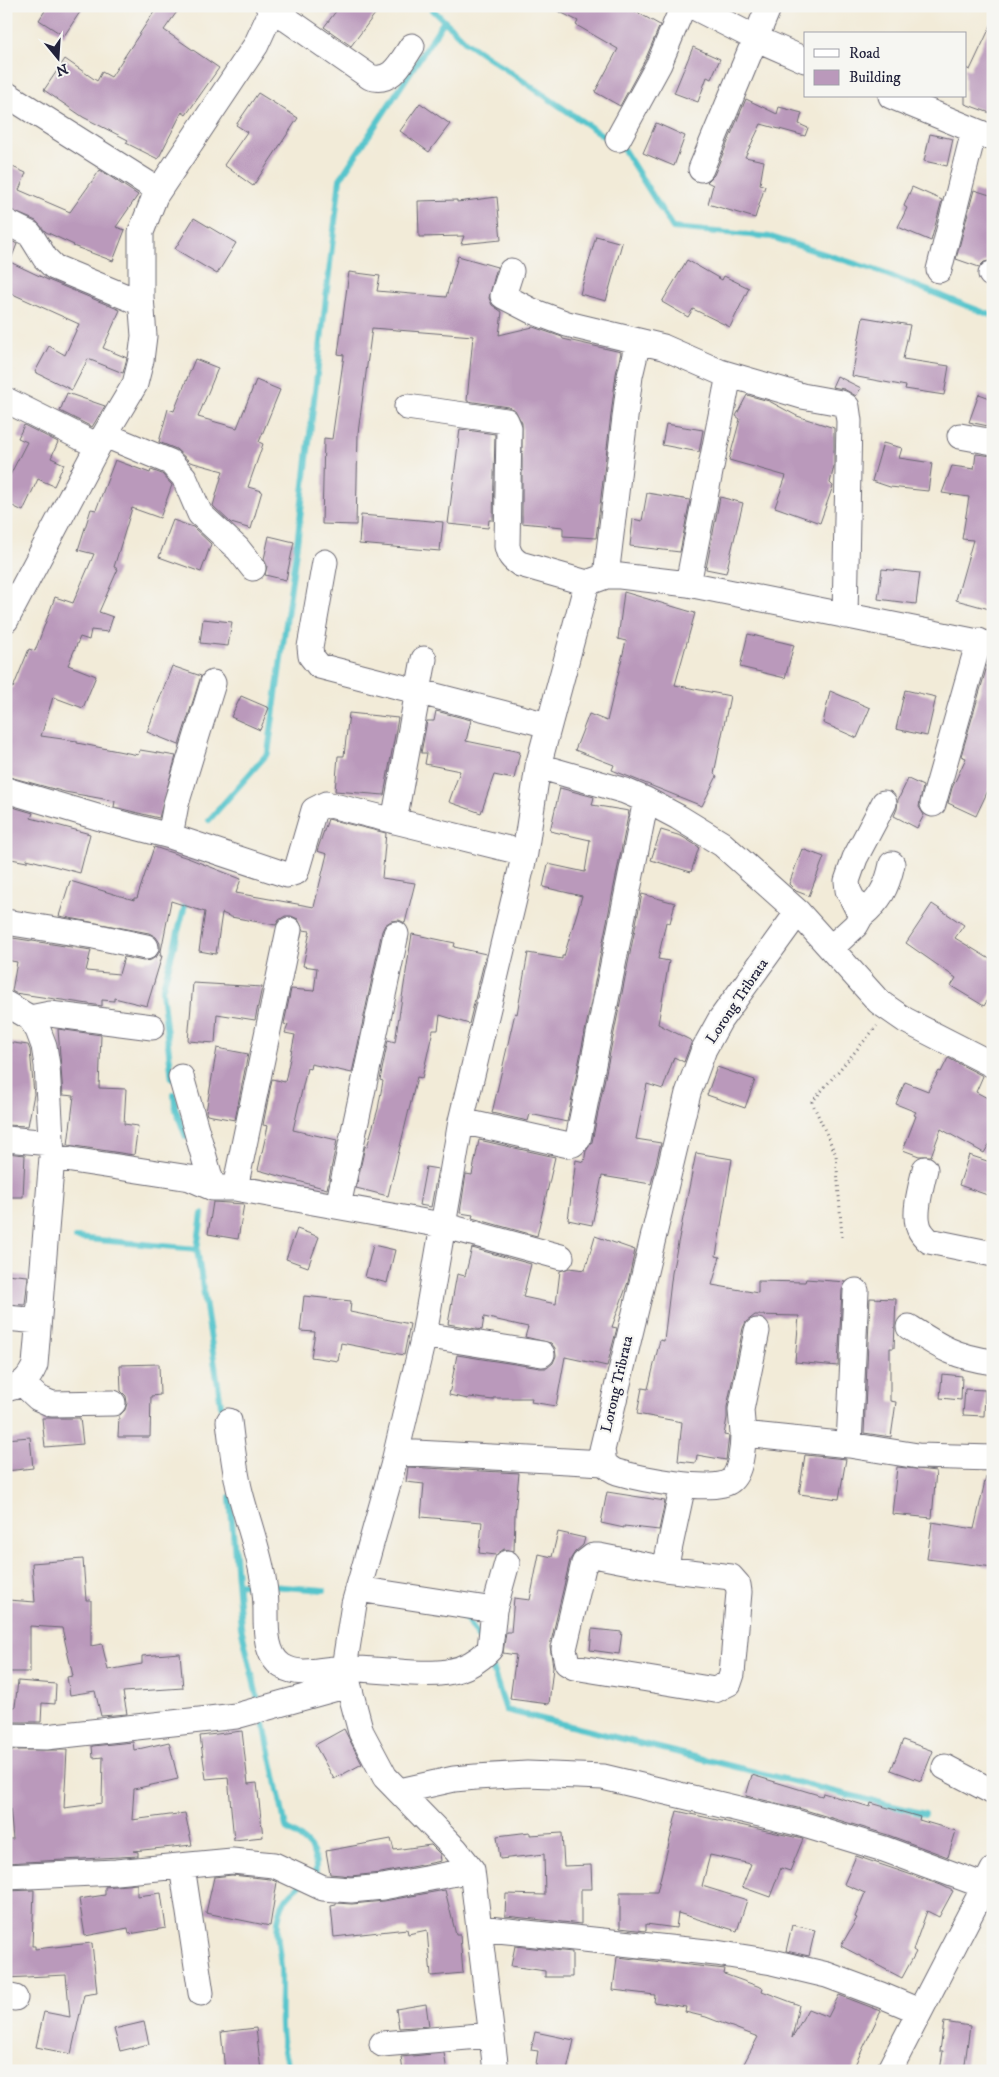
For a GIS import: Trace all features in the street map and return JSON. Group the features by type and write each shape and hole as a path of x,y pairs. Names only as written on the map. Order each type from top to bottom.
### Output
{"street":[{"path":"618,139 659,64 683,6"},
{"path":"692,6 755,38 804,60"},
{"path":"701,169 769,6"},
{"path":"7,618 102,441 135,384 144,336 141,232 158,190 256,45 270,8 370,77 376,79 386,78 391,74 412,46"},
{"path":"6,94 158,190"},
{"path":"896,98 983,135 939,270"},
{"path":"6,222 30,234 45,258 54,267 142,303"},
{"path":"511,271 503,296 532,311 567,324 664,347 730,375 802,396 841,403 849,411 845,616"},
{"path":"496,2071 472,1870 456,1850 385,1776 364,1739 346,1677 354,1604 396,1452 424,1335 461,1121 525,853 538,766 548,725 597,579 630,376 638,342"},
{"path":"688,584 730,375"},
{"path":"6,400 102,441 170,462 178,468 184,477 200,514 238,549 253,568"},
{"path":"407,407 506,420 509,428 507,546 513,559 520,564 597,579 620,576 688,584 986,643 933,804"},
{"path":"960,436 993,442"},
{"path":"326,562 310,647 314,660 319,666 548,725"},
{"path":"394,821 424,659"},
{"path":"170,836 176,804 213,683"},
{"path":"538,766 625,791 678,817 722,844 798,912 879,1002 890,1011 993,1065"},
{"path":"6,790 170,836 287,875 296,872 314,810 326,804 525,853"},
{"path":"461,1121 569,1146 578,1139 646,800"},
{"path":"861,916 848,890 847,881 855,858 884,803"},
{"path":"831,948 876,903 888,882 892,864"},
{"name":"Lorong Tribrata","path":"604,1463 602,1450 688,1093 704,1049 720,1020 798,912"},
{"path":"6,922 94,936 146,947"},
{"path":"224,1188 289,930"},
{"path":"338,1206 396,934"},
{"path":"6,1004 30,1018 38,1030 46,1055 51,1150 35,1364 14,1386 52,1404 113,1403"},
{"path":"30,1018 50,1014 152,1027"},
{"path":"181,1077 224,1188"},
{"path":"6,1139 190,1178 224,1188 338,1206 442,1226 561,1257"},
{"path":"925,1169 917,1213 917,1224 921,1233 929,1241 993,1254"},
{"path":"849,1445 856,1291"},
{"path":"6,1318 38,1321"},
{"path":"909,1327 944,1349 961,1356 993,1362"},
{"path":"396,1452 604,1463 616,1472 683,1485 721,1485 728,1483 733,1478 742,1455 744,1434 741,1410 757,1331"},
{"path":"424,1335 542,1354"},
{"path":"229,1421 234,1466 265,1586 268,1641 272,1655 287,1669 346,1677 404,1672 456,1671 472,1665 486,1652 494,1610 507,1563"},
{"path":"744,1434 849,1445 918,1456 993,1458"},
{"path":"665,1569 683,1485"},
{"path":"599,1556 665,1569 731,1576 736,1581 739,1592 732,1674 729,1683 715,1690 574,1667 567,1663 564,1649 584,1563 588,1559 599,1556"},
{"path":"358,1589 494,1610"},
{"path":"6,1736 46,1737 236,1716 265,1709 346,1677"},
{"path":"945,1767 993,1792"},
{"path":"400,1791 454,1779 527,1774 604,1777 798,1823 884,1850 989,1878 889,2071"},
{"path":"6,1877 116,1872 232,1861 274,1865 304,1880 336,1890 383,1887 472,1870"},
{"path":"182,1866 200,1993"},
{"path":"478,1928 716,1953 772,1962 827,1975 919,2011"},
{"path":"382,2044 492,2035"}],"path":[{"path":"842,1237 836,1155 812,1102 890,1011"}],"building":[{"path":"48,6 84,6 64,36 39,20"},
{"path":"158,6 181,6 164,30 219,68 186,115 182,112 158,159 126,143 128,140 83,117 44,90 65,59 97,81 102,72 111,77"},
{"path":"340,6 381,6 351,46 324,27"},
{"path":"548,6 626,6 660,25 646,58 620,106 595,92 618,49 576,25 578,21"},
{"path":"993,21 993,114 965,104 966,68 970,70"},
{"path":"693,47 720,59 711,79 707,77 698,102 674,93"},
{"path":"258,93 298,118 253,186 224,165 247,132 236,125"},
{"path":"746,99 777,114 779,107 802,113 799,124 808,128 805,136 761,124 745,157 764,161 760,184 765,186 755,218 708,204 713,185 707,182 714,175"},
{"path":"420,103 450,124 429,152 400,131"},
{"path":"656,123 685,136 674,166 643,153"},
{"path":"930,134 953,139 947,166 924,161"},
{"path":"6,164 26,173 19,190 70,212 100,170 138,195 116,227 125,230 113,261 73,246 46,232 36,221 6,208"},
{"path":"912,187 942,200 931,241 898,227 907,208 904,206"},
{"path":"974,190 993,196 993,260 984,262 979,267 956,259"},
{"path":"497,197 501,240 461,244 464,236 419,237 418,201 457,200 457,202"},
{"path":"194,218 236,243 217,274 175,249"},
{"path":"596,236 622,243 606,301 580,294"},
{"path":"6,238 17,244 10,262 120,310 103,348 127,358 123,373 88,359 72,390 35,372 49,346 65,355 79,324 6,291"},
{"path":"458,256 497,267 489,298 492,305 502,312 499,335 533,327 563,339 621,352 616,374 596,538 563,536 563,527 522,523 522,423 515,410 508,407 467,401 473,336 372,328 358,433 356,525 322,524 324,438 332,439 344,355 338,354 349,272 380,276 377,291 446,297"},
{"path":"687,260 722,280 724,276 749,288 730,327 693,309 688,317 662,302"},
{"path":"863,317 910,325 903,359 949,366 944,395 905,389 906,386 852,376"},
{"path":"195,359 218,368 198,417 237,428 256,380 280,390 259,442 263,444 248,487 262,491 251,529 231,523 213,506 223,471 190,462 176,449 159,442 168,409 174,411"},
{"path":"837,376 861,388 856,396 844,389 832,387"},
{"path":"67,393 105,406 92,427 60,411"},
{"path":"979,394 993,399 993,427 969,422"},
{"path":"747,395 769,401 797,416 834,428 834,466 830,483 833,486 820,523 775,507 786,476 729,460 740,419 736,416"},
{"path":"666,424 703,430 699,452 662,445"},
{"path":"24,425 58,442 51,458 64,464 54,486 38,479 23,511 6,503 6,483 27,442 18,438"},
{"path":"460,429 495,434 493,520 489,520 488,528 448,524"},
{"path":"883,443 902,448 899,458 932,463 928,491 890,487 872,481"},
{"path":"976,454 993,456 993,610 956,600 973,540 962,539 969,497 942,493 952,466 974,469"},
{"path":"115,460 150,473 151,470 162,474 172,485 160,518 132,508 114,567 118,569 99,612 113,617 108,632 91,630 89,640 80,637 68,665 96,676 83,708 53,697 41,736 77,741 77,743 138,755 140,750 176,756 159,818 114,807 115,801 65,792 6,776 6,686 13,688 29,649 35,651 55,597 73,603 94,554 78,550 91,509 96,510"},
{"path":"647,493 690,500 680,552 630,546 633,519 642,521"},
{"path":"720,497 743,503 726,573 706,569"},
{"path":"361,515 443,522 440,551 359,544"},
{"path":"173,520 193,527 211,544 201,572 159,557"},
{"path":"269,536 294,542 286,580 265,575 267,566 264,559"},
{"path":"882,569 920,573 916,604 878,599"},
{"path":"624,592 695,613 675,685 730,696 714,774 717,776 702,806 612,770 614,765 575,750 589,714 607,721 626,641 618,639"},
{"path":"203,619 232,622 228,646 200,643"},
{"path":"748,634 794,645 785,678 740,667"},
{"path":"988,663 993,664 993,780 976,816 948,803 952,788 966,758 961,756"},
{"path":"172,666 201,676 179,745 147,732"},
{"path":"905,690 936,697 927,736 896,729"},
{"path":"830,691 870,708 857,738 823,723"},
{"path":"241,696 269,708 260,730 231,717"},
{"path":"436,711 471,720 466,741 520,752 514,779 494,775 481,813 449,802 460,771 425,764 427,753 421,753 427,721 434,721"},
{"path":"349,713 398,718 384,795 335,791 338,756 344,756"},
{"path":"908,779 923,786 919,807 924,815 917,828 894,816 898,800"},
{"path":"560,788 594,797 592,805 629,811 567,1122 530,1114 528,1121 492,1113 515,1013 517,1014 528,953 562,959 582,896 543,887 548,864 585,872 590,840 550,831"},
{"path":"6,805 33,813 31,818 90,834 80,873 27,859 27,862 6,858"},
{"path":"328,819 386,833 382,878 415,883 405,923 399,920 391,921 385,925 382,931 352,1073 311,1064 310,1069 307,1068 293,1130 337,1140 327,1189 258,1170 268,1126 263,1125 272,1079 285,1082 295,1035 285,1033 288,1025 284,1024 291,989 314,991 317,968 303,966 310,931 303,930 298,919 285,916 276,925 231,917 222,913 216,954 199,951 205,912 171,901 160,956 162,956 147,1006 114,998 114,1001 102,1000 102,1006 15,993 12,991 17,962 6,960 6,937 91,950 86,971 119,974 124,957 143,961 151,960 157,956 160,950 160,943 156,937 149,933 59,916 70,881 134,900 134,898 137,898 154,847 241,879 236,893 314,907 327,854 317,851"},
{"path":"661,830 681,836 699,847 691,872 651,860"},
{"path":"802,849 824,857 809,896 796,891 789,884"},
{"path":"642,894 675,903 670,923 666,922 658,959 669,961 658,1024 692,1041 684,1062 674,1057 663,1089 647,1084 636,1139 661,1143 651,1184 602,1176 592,1225 568,1220 576,1160 584,1162 586,1151 592,1142"},
{"path":"932,904 964,925 955,938 993,961 993,991 984,1006 951,986 956,978 906,943"},
{"path":"412,934 455,943 454,947 486,954 469,1024 440,1015 438,1030 433,1030 422,1078 417,1077 388,1196 356,1188 365,1146 367,1147 378,1109 383,1081 380,1080 388,1040 395,1042"},
{"path":"193,983 262,987 255,1020 217,1014 215,1043 188,1041"},
{"path":"58,1029 101,1035 99,1088 126,1089 124,1124 138,1126 134,1155 68,1145 74,1096 63,1095"},
{"path":"6,1042 28,1045 30,1050 34,1094 28,1126 6,1125 6,1095 9,1079 6,1079"},
{"path":"217,1048 248,1054 235,1120 207,1115 206,1112"},
{"path":"948,1058 983,1076 976,1092 993,1101 993,1138 984,1153 941,1129 931,1156 919,1156 903,1150 916,1116 914,1115 916,1112 896,1104 905,1082 928,1091"},
{"path":"717,1067 755,1080 745,1108 707,1095"},
{"path":"479,1140 555,1157 537,1236 472,1218 473,1215 460,1213 466,1174 472,1175"},
{"path":"6,1153 25,1155 23,1197 6,1197"},
{"path":"696,1153 732,1159 716,1256 720,1257 712,1285 758,1293 758,1281 805,1282 806,1279 846,1282 842,1290 838,1366 795,1362 799,1316 755,1315 746,1322 743,1328 727,1407 724,1435 729,1436 726,1460 697,1455 696,1463 678,1461 682,1422 637,1414 642,1388 648,1389 660,1340 664,1341 672,1273"},
{"path":"969,1155 993,1163 993,1197 959,1185"},
{"path":"426,1167 438,1169 431,1207 419,1205"},
{"path":"213,1202 244,1204 238,1239 208,1234"},
{"path":"297,1229 319,1237 308,1267 286,1259"},
{"path":"595,1236 635,1250 628,1282 612,1327 617,1328 607,1366 565,1357 556,1406 531,1402 532,1398 493,1398 493,1400 469,1397 468,1399 449,1395 457,1355 540,1368 547,1368 553,1363 556,1356 555,1348 551,1343 525,1337 528,1327 484,1317 482,1330 448,1324 457,1274 465,1276 472,1248 531,1264 523,1297 556,1304 560,1271 569,1268 585,1270"},
{"path":"373,1245 395,1250 387,1283 365,1277"},
{"path":"6,1274 28,1276 25,1305 6,1304"},
{"path":"304,1296 351,1301 350,1312 410,1324 404,1355 341,1343 338,1361 311,1357 315,1332 300,1331"},
{"path":"870,1298 896,1299 894,1348 890,1348 890,1401 896,1402 891,1437 864,1433"},
{"path":"159,1364 160,1395 151,1396 150,1437 118,1437 119,1416 125,1410 127,1403 126,1396 121,1391 120,1365"},
{"path":"942,1374 962,1376 961,1400 940,1398"},
{"path":"965,1389 985,1390 984,1416 963,1415"},
{"path":"42,1418 80,1418 83,1444 45,1447"},
{"path":"30,1437 33,1468 6,1471 6,1439"},
{"path":"805,1455 846,1459 839,1499 799,1494"},
{"path":"408,1467 519,1473 514,1551 504,1549 496,1555 479,1553 482,1522 421,1517 424,1484 406,1482"},
{"path":"897,1467 936,1471 932,1518 892,1514"},
{"path":"986,1477 993,1478 993,1567 927,1559 932,1522 974,1529"},
{"path":"607,1492 665,1501 659,1530 624,1526 624,1528 601,1523"},
{"path":"558,1532 585,1538 583,1545 570,1560 550,1646 553,1667 549,1704 510,1699 516,1655 503,1653 506,1632 511,1632 514,1598 530,1600 539,1554 552,1557"},
{"path":"83,1559 86,1600 91,1600 91,1646 102,1644 108,1670 142,1664 142,1656 180,1653 183,1688 123,1692 127,1714 101,1716 95,1691 70,1695 67,1677 73,1676 62,1628 30,1626 30,1672 8,1672 8,1624 6,1624 6,1618 8,1600 35,1602 32,1563"},
{"path":"592,1629 622,1632 619,1654 590,1650"},
{"path":"18,1681 56,1684 55,1704 42,1703 41,1722 6,1722 6,1707 15,1707"},
{"path":"344,1729 362,1764 334,1779 315,1745"},
{"path":"242,1731 248,1784 257,1783 263,1837 234,1840 228,1777 206,1779 200,1736"},
{"path":"903,1740 933,1751 921,1781 891,1770"},
{"path":"133,1742 134,1750 169,1742 178,1779 134,1789 132,1820 185,1813 192,1845 133,1851 138,1852 138,1856 6,1863 6,1839 13,1839 8,1785 6,1785 6,1750 67,1750 64,1808 102,1803 103,1757 93,1758 92,1746"},
{"path":"752,1775 822,1796 823,1793 870,1807 871,1803 920,1817 919,1820 956,1831 948,1857 888,1835 802,1809 746,1796"},
{"path":"677,1811 803,1839 790,1871 781,1868 770,1897 742,1887 751,1864 710,1855 702,1886 747,1900 737,1931 678,1913 676,1928 646,1924 646,1931 620,1928 620,1892 657,1892"},
{"path":"530,1832 530,1835 562,1833 564,1866 591,1865 592,1889 581,1889 581,1924 505,1916 506,1894 545,1895 544,1854 500,1859 497,1836"},
{"path":"391,1839 394,1850 431,1845 440,1854 441,1861 381,1873 351,1876 330,1874 326,1851"},
{"path":"856,1856 941,1885 953,1891 939,1917 927,1911 913,1950 916,1952 902,1978 841,1946 857,1918 855,1917 865,1893 844,1884"},
{"path":"232,1875 270,1879 277,1882 270,1926 206,1913 214,1877"},
{"path":"137,1884 137,1896 161,1893 166,1928 129,1934 128,1928 85,1936 79,1899 105,1895 105,1887"},
{"path":"34,1890 32,1946 35,1946 35,1949 92,1943 97,1993 84,1995 71,2054 36,2047 44,2012 70,2017 66,1975 6,1978 6,1891"},
{"path":"445,1890 456,1935 460,1935 463,1973 431,1976 427,1930 408,1934 407,1929 334,1937 331,1906 336,1905 336,1903 352,1904 384,1901"},
{"path":"792,1925 815,1930 809,1956 786,1951"},
{"path":"515,1946 572,1952 572,1977 545,1977 545,1971 511,1966"},
{"path":"617,1957 725,1969 724,1974 763,1988 762,1991 799,2005 792,2038 808,2009 828,2017 839,1995 881,2011 852,2071 740,2071 758,2037 706,2017 685,2012 686,2007 654,2002 655,1995 613,1990"},
{"path":"426,2004 429,2026 399,2028 396,2009"},
{"path":"144,2022 149,2044 120,2051 114,2029"},
{"path":"944,2022 970,2026 964,2071 940,2071 943,2051 940,2051"},
{"path":"256,2028 261,2071 225,2071 221,2032"},
{"path":"535,2032 574,2040 567,2071 535,2071 538,2051 531,2050"},
{"path":"444,2053 447,2071 403,2071 401,2057"}],"waterway":[{"path":"429,6 466,42 624,150 673,228 771,237 875,270 993,316"},
{"path":"209,820 268,753 298,536 340,179 444,21"},
{"path":"172,1079 162,991 187,898"},
{"path":"174,1094 175,1107 186,1137"},
{"path":"202,1214 197,1249 223,1418"},
{"path":"76,1238 197,1249"},
{"path":"230,1497 241,1627 259,1705"},
{"path":"238,1584 258,1585"},
{"path":"270,1586 324,1590"},
{"path":"461,1616 465,1617 483,1645"},
{"path":"489,1658 506,1710 925,1814"},
{"path":"262,1714 286,1828 308,1845 314,1856 316,1871 310,1877"},
{"path":"291,2071 283,2048 281,1969 277,1927 285,1900 300,1885"}]}
